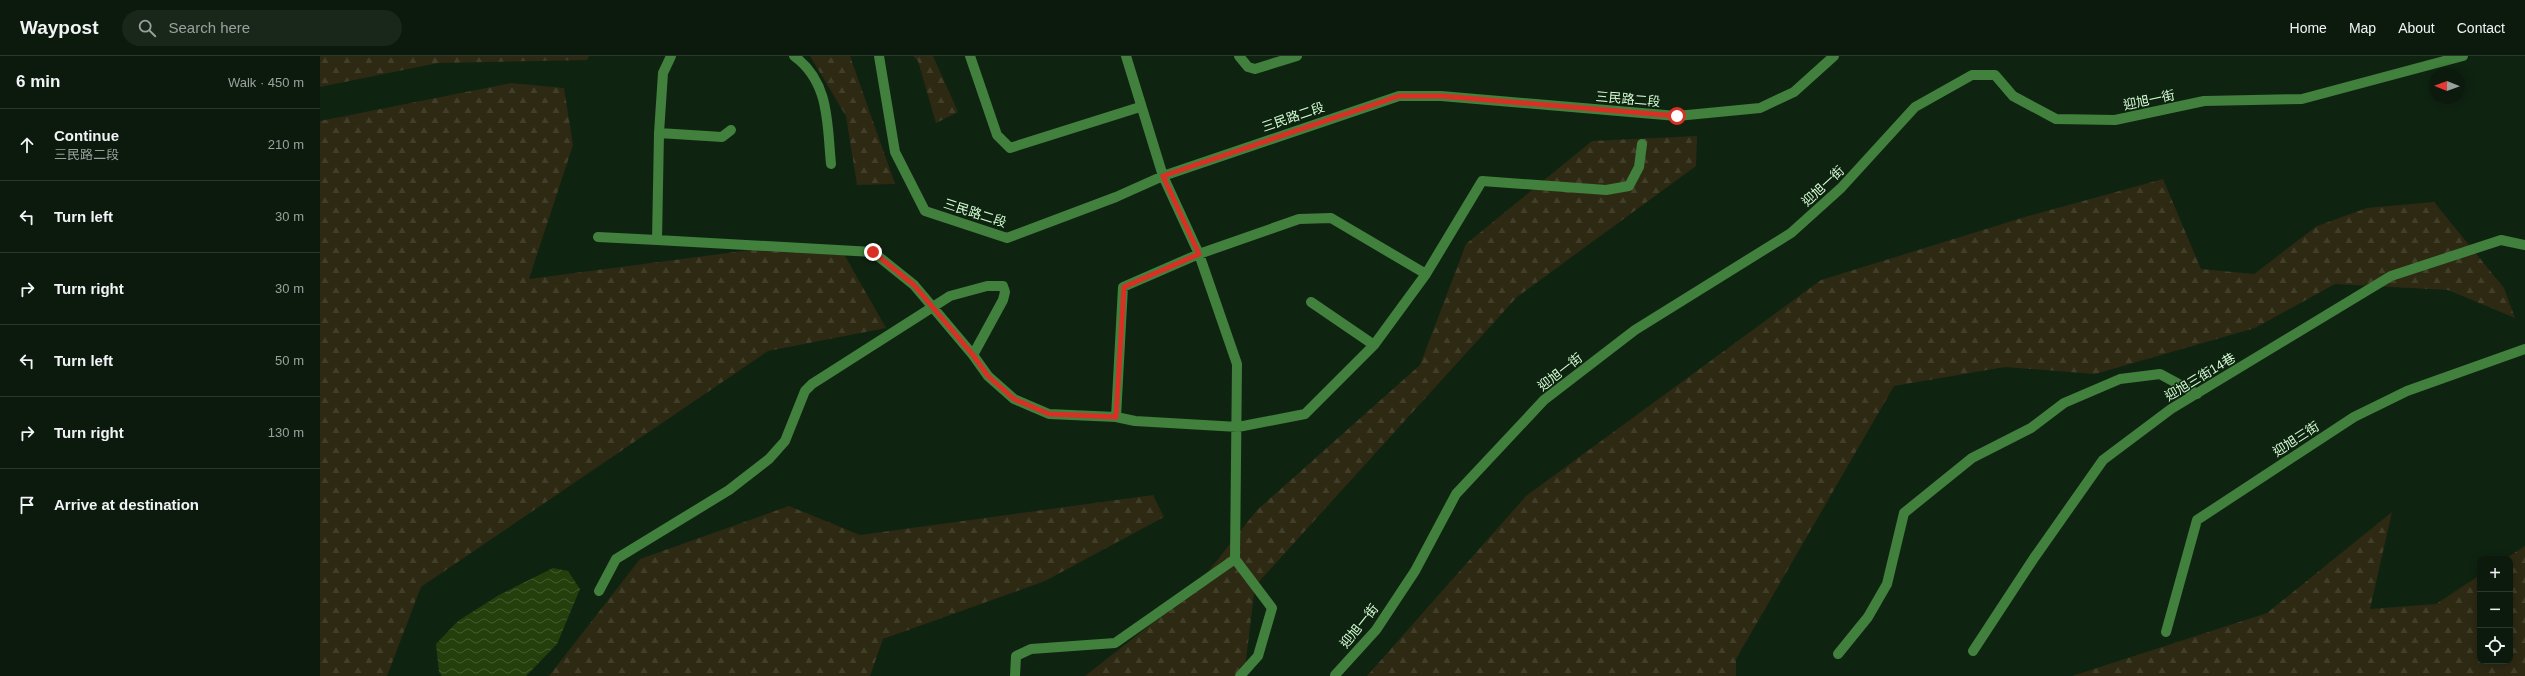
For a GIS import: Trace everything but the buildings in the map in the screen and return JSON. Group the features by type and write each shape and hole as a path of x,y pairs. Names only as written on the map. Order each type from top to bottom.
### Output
{"street":[{"path":"657,240 659,133 663,73 671,56"},
{"path":"794,56 807,65 825,99 831,164"},
{"name":"三民路二段","path":"879,56 895,152 925,211 1007,238 1116,197 1163,176 1399,96 1442,96 1677,116 1760,108 1794,92 1834,56"},
{"path":"970,56 997,135 1010,148 1140,107"},
{"path":"1126,56 1140,107 1163,176 1199,254 1237,364 1238,427 1235,559 1272,608 1258,656 1240,676"},
{"path":"1239,56 1248,67 1255,69 1297,56"},
{"name":"迎旭一街","path":"1335,675 1376,630 1415,570 1456,494 1544,400 1635,330 1791,233 1841,188 1914,107 1950,86 1972,75 1995,75 2013,96 2056,119 2115,120 2204,101 2302,99 2463,56"},
{"path":"659,133 722,137 731,130"},
{"path":"598,237 873,252 914,285 958,336 988,376 1014,399 1049,414 1116,417 1134,421 1238,427 1305,414 1374,345 1426,274 1482,181 1606,190 1629,186 1639,167 1642,144"},
{"path":"1116,417 1124,287 1199,254 1299,219 1331,218 1426,274"},
{"name":"迎旭三街14巷","path":"1973,651 2034,558 2103,460 2172,409 2391,276 2501,240 2525,245"},
{"path":"599,591 616,559 729,490 769,459 785,441 805,391 812,384 950,296 987,286 1003,286 1005,292 1003,300 973,355"},
{"path":"1311,302 1374,345"},
{"name":"迎旭三街","path":"2166,632 2197,520 2354,417 2408,391 2525,349"},
{"path":"1838,654 1868,617 1887,584 1904,513 1972,458 2031,428 2064,403 2120,379 2160,374 2197,394"},
{"path":"1015,676 1016,656 1031,649 1115,643 1235,559"}],"green space":[{"path":"320,56 589,56 587,60 438,63 320,87"},
{"path":"810,56 850,56 895,184 857,185 846,116"},
{"path":"913,56 933,56 958,112 936,123 918,61"},
{"path":"511,83 564,88 573,145 529,279 789,245 841,249 886,328 768,351 421,587 387,676 320,676 320,121"},
{"path":"1697,136 1696,166 1517,297 1255,586 1244,676 1085,676 1192,592 1257,510 1420,365 1466,244 1592,141"},
{"path":"2163,179 2201,269 2254,274 2317,226 2367,208 2434,202 2504,288 2515,318 2448,290 2335,284 2255,328 2095,374 2005,367 1894,386 1736,659 1736,676 1367,676 1526,496 1821,280 2028,216"},
{"path":"1153,495 1164,517 1045,581 883,639 870,676 549,676 640,559 789,506 860,535"},
{"path":"2392,512 2370,609 2436,604 2477,577 2477,664 2513,664 2513,556 2510,556 2525,546 2525,676 2072,676 2267,613"}],"water":[{"path":"553,568 568,571 580,589 557,644 526,676 442,676 439,672 436,644 458,621 499,595"}],"route":[{"path":"873,252 914,285 973,355 988,376 1014,399 1049,414 1116,417 1124,287 1199,254 1163,176 1356,109 1399,96 1442,96 1677,116"}]}
